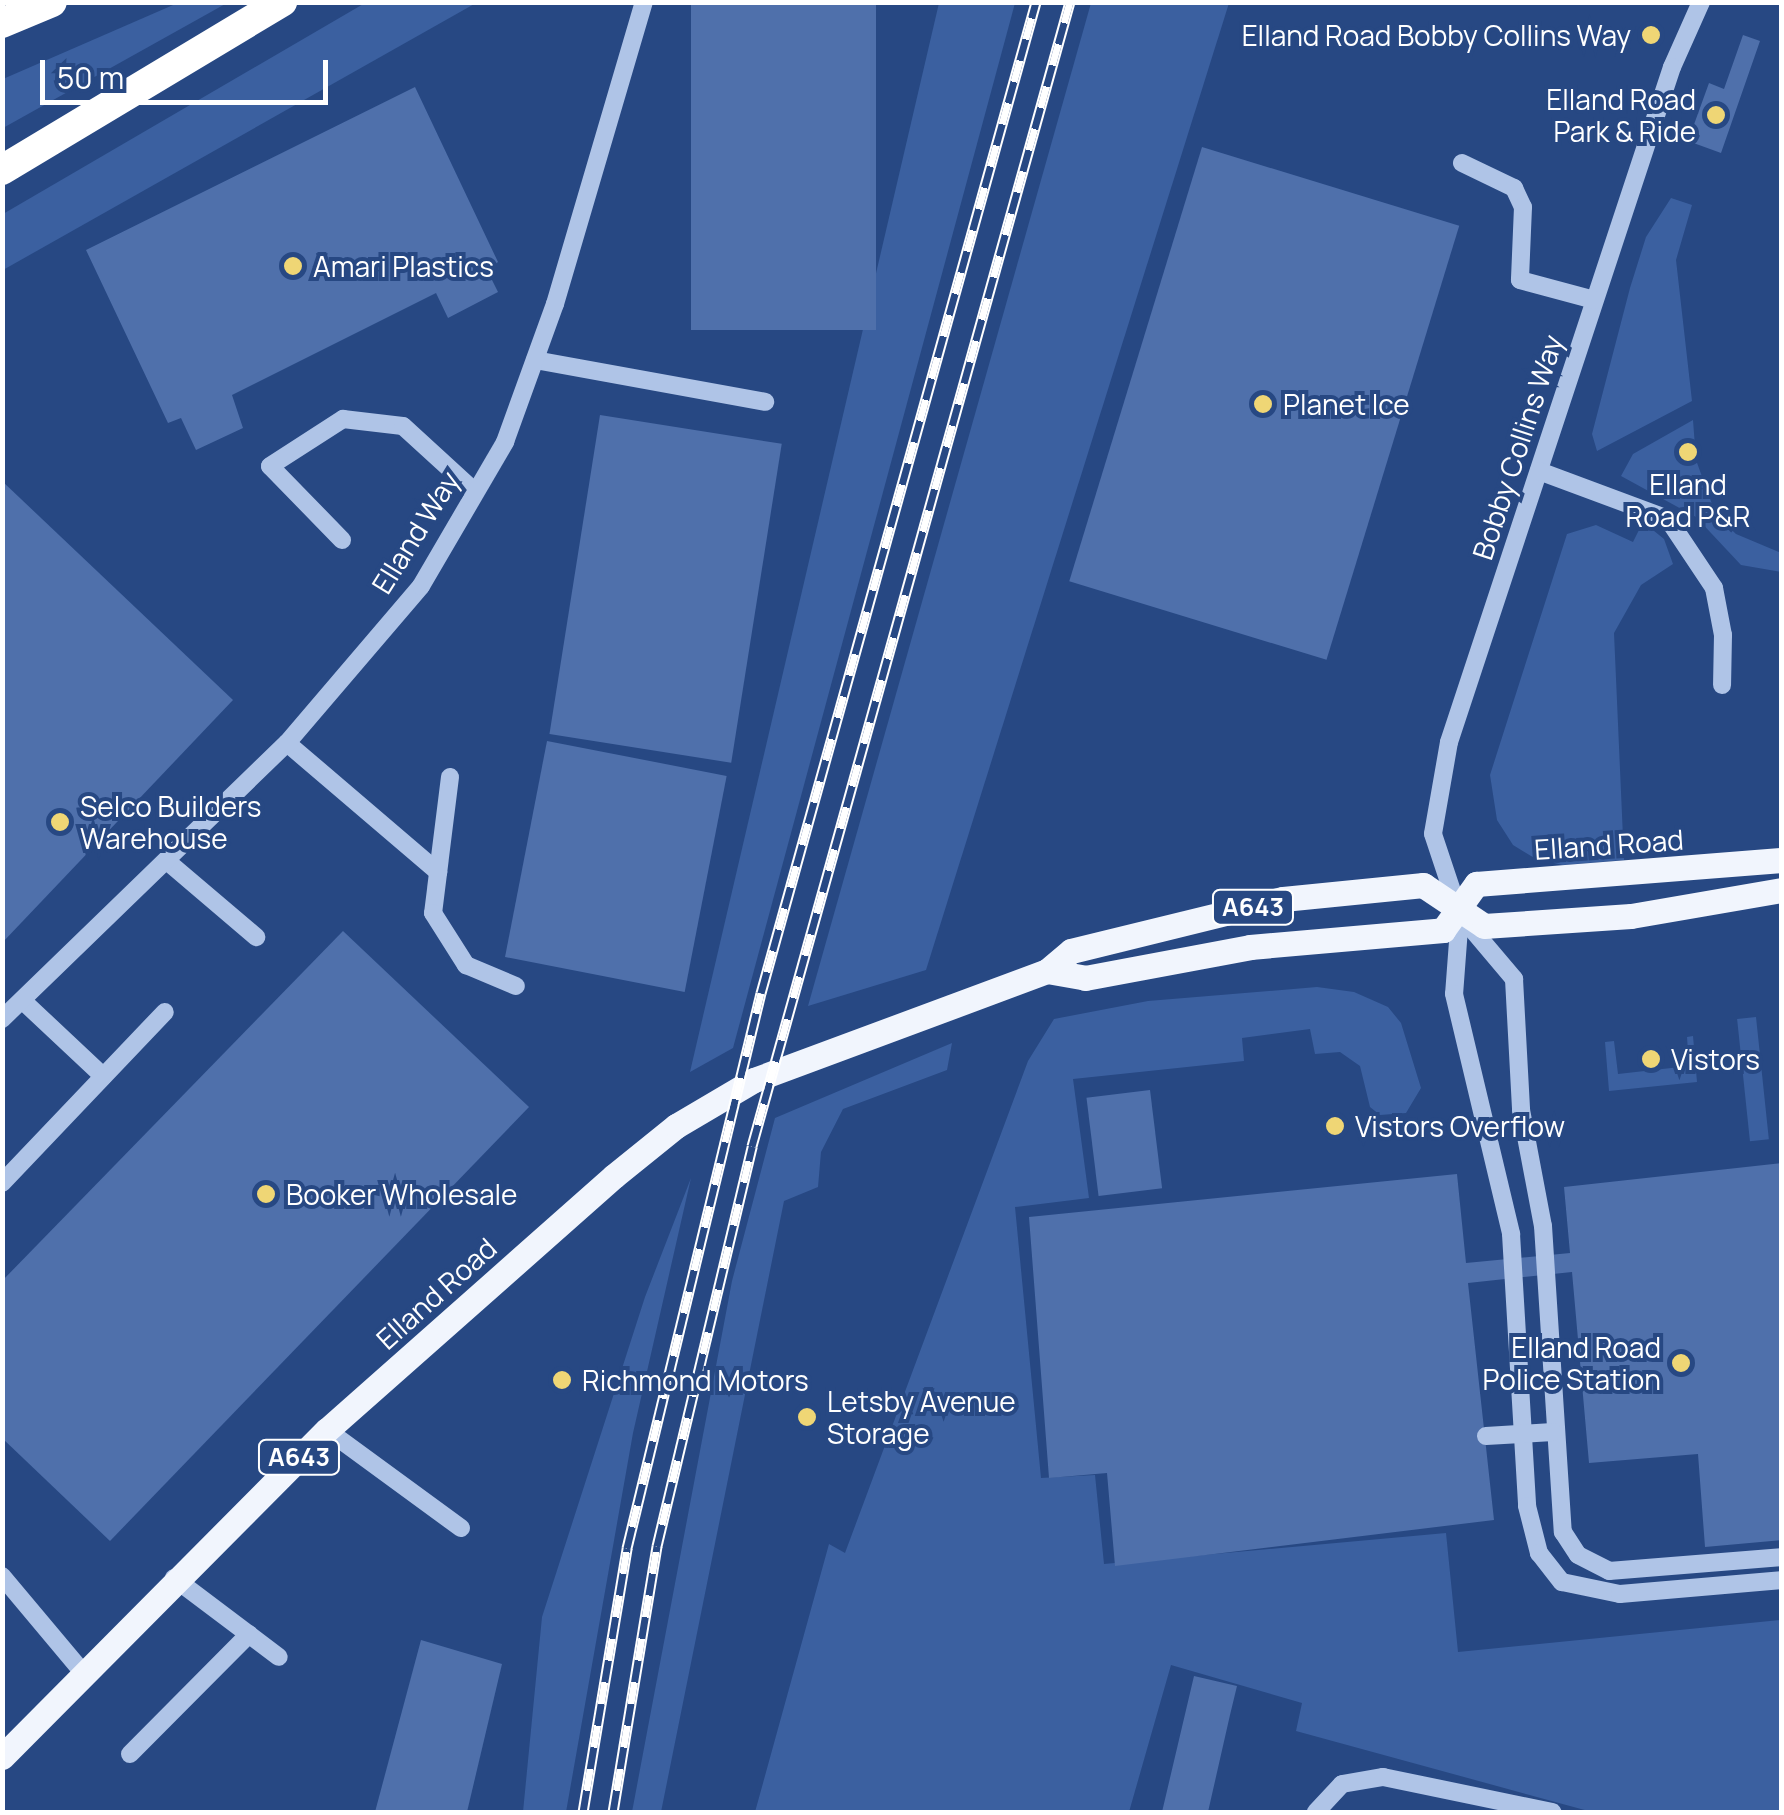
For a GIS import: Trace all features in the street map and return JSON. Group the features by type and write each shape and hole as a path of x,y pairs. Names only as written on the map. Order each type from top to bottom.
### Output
{"highway":[{"path":"2,23 52,2"},
{"path":"2,170 282,2"}],"main road":[{"name":"Elland Road","path":"1046,971 1085,978 1231,950 1443,930 1460,915 1476,884 1782,860"},
{"name":"Elland Road","path":"2,1757 82,1670 327,1430 614,1176 713,1100 806,1059 1046,971 1071,951 1282,899 1423,886 1460,915 1484,926 1631,916 1782,890"}],"street":[{"name":"Elland Way","path":"2,1020 287,743 421,586 473,490 505,442 535,360 644,2"},
{"name":"Bobby Collins Way","path":"1460,915 1432,834 1441,772 1672,67 1701,2"},
{"path":"1462,163 1514,188 1526,230 1520,280 1594,300"},
{"path":"535,360 765,402"},
{"path":"342,540 270,466 343,418 403,426 473,490"},
{"path":"1539,472 1636,502 1668,520 1714,588 1724,635 1722,685"},
{"path":"287,743 438,872"},
{"path":"450,777 433,912 466,965 516,986"},
{"path":"168,862 256,937"},
{"path":"1460,915 1514,979 1520,1110 1543,1226 1553,1432 1563,1532 1594,1563 1610,1571 1782,1557"},
{"path":"1460,915 1454,994 1511,1234 1527,1506 1538,1553 1562,1582 1620,1594 1782,1580"},
{"path":"23,1001 104,1076"},
{"path":"2,1183 164,1012"},
{"path":"327,1430 462,1528"},
{"path":"1486,1436 1553,1432"},
{"path":"2,1576 82,1670"},
{"path":"174,1578 280,1657"},
{"path":"130,1754 249,1634"},
{"path":"1316,1812 1342,1784 1383,1777 1552,1812"}],"shaded area":[{"path":"180,2 227,3 3,128 3,79"},
{"path":"365,3 476,3 3,270 3,214"},
{"path":"939,3 1015,3 733,1048 690,1072"},
{"path":"1091,3 1229,3 926,970 808,1006"},
{"path":"1671,198 1692,205 1676,260 1692,401 1597,451 1592,434 1630,288 1646,237"},
{"path":"1693,420 1696,460 1716,515 1736,534 1781,553 1781,572 1741,565 1696,517 1621,476 1633,454"},
{"path":"1643,522 1664,539 1673,564 1641,585 1614,633 1624,860 1563,865 1536,859 1513,845 1497,820 1490,775 1567,534 1596,525 1633,542"},
{"path":"1317,987 1354,992 1388,1007 1401,1023 1421,1088 1406,1113 1380,1115 1370,1107 1360,1066 1340,1052 1315,1054 1310,1029 1242,1038 1244,1061 1073,1079 1089,1198 1015,1207 1041,1478 1095,1475 1104,1564 1446,1533 1458,1652 1781,1620 1781,1812 1592,1812 1296,1731 1302,1703 1171,1665 1129,1812 755,1812 829,1544 845,1553 1028,1061 1054,1019 1148,1001"},
{"path":"1756,1017 1769,1139 1750,1141 1737,1019"},
{"path":"1693,1036 1697,1082 1609,1091 1605,1042 1614,1041 1618,1074 1689,1066 1687,1037"},
{"path":"952,1043 947,1070 843,1109 821,1152 818,1187 784,1201 661,1812 632,1812 732,1281 775,1118"},
{"path":"691,1178 633,1433 566,1812 523,1812 542,1617 645,1297"}],"building":[{"path":"691,2 876,2 876,330 691,330"},
{"name":"Elland Road Park & Ride","path":"1743,35 1760,41 1721,153 1688,141 1709,83 1724,89"},
{"name":"Amari Plastics","path":"415,87 498,262 487,270 498,292 448,318 436,293 232,395 243,428 196,450 181,418 168,423 86,250"},
{"name":"Planet Ice","path":"1202,147 1459,226 1327,660 1069,581"},
{"path":"600,415 782,444 731,763 549,734"},
{"name":"Selco Builders Warehouse","path":"2,481 233,700 2,943"},
{"path":"547,741 727,776 685,992 505,957"},
{"name":"Booker Wholesale","path":"343,931 529,1107 110,1541 2,1438 2,1281"},
{"path":"1150,1090 1162,1188 1099,1196 1086,1098"},
{"path":"1782,1163 1782,1540 1705,1547 1698,1454 1589,1463 1572,1272 1468,1283 1494,1520 1115,1566 1107,1473 1049,1478 1029,1217 1457,1174 1466,1263 1570,1253 1564,1187"},
{"path":"421,1640 502,1664 467,1812 375,1812"},
{"path":"1194,1676 1237,1686 1208,1812 1162,1812"}],"railway":[{"path":"583,1812 627,1548 761,993 1036,2"},
{"path":"613,1812 657,1546 752,1146 1070,2"}],"place":[{"name":"Elland Road Bobby Collins Way","path":"1651,35"},
{"name":"Elland Road Park & Ride","path":"1716,115"},
{"name":"Amari Plastics","path":"293,266"},
{"name":"Planet Ice","path":"1263,404"},
{"name":"Elland Road P&R","path":"1688,452"},
{"name":"Selco Builders Warehouse","path":"60,822"},
{"name":"Vistors","path":"1651,1059"},
{"name":"Vistors Overflow","path":"1335,1126"},
{"name":"Booker Wholesale","path":"266,1194"},
{"name":"Elland Road Police Station","path":"1681,1363"},
{"name":"Richmond Motors","path":"562,1380"},
{"name":"Letsby Avenue Storage","path":"807,1417"}]}
